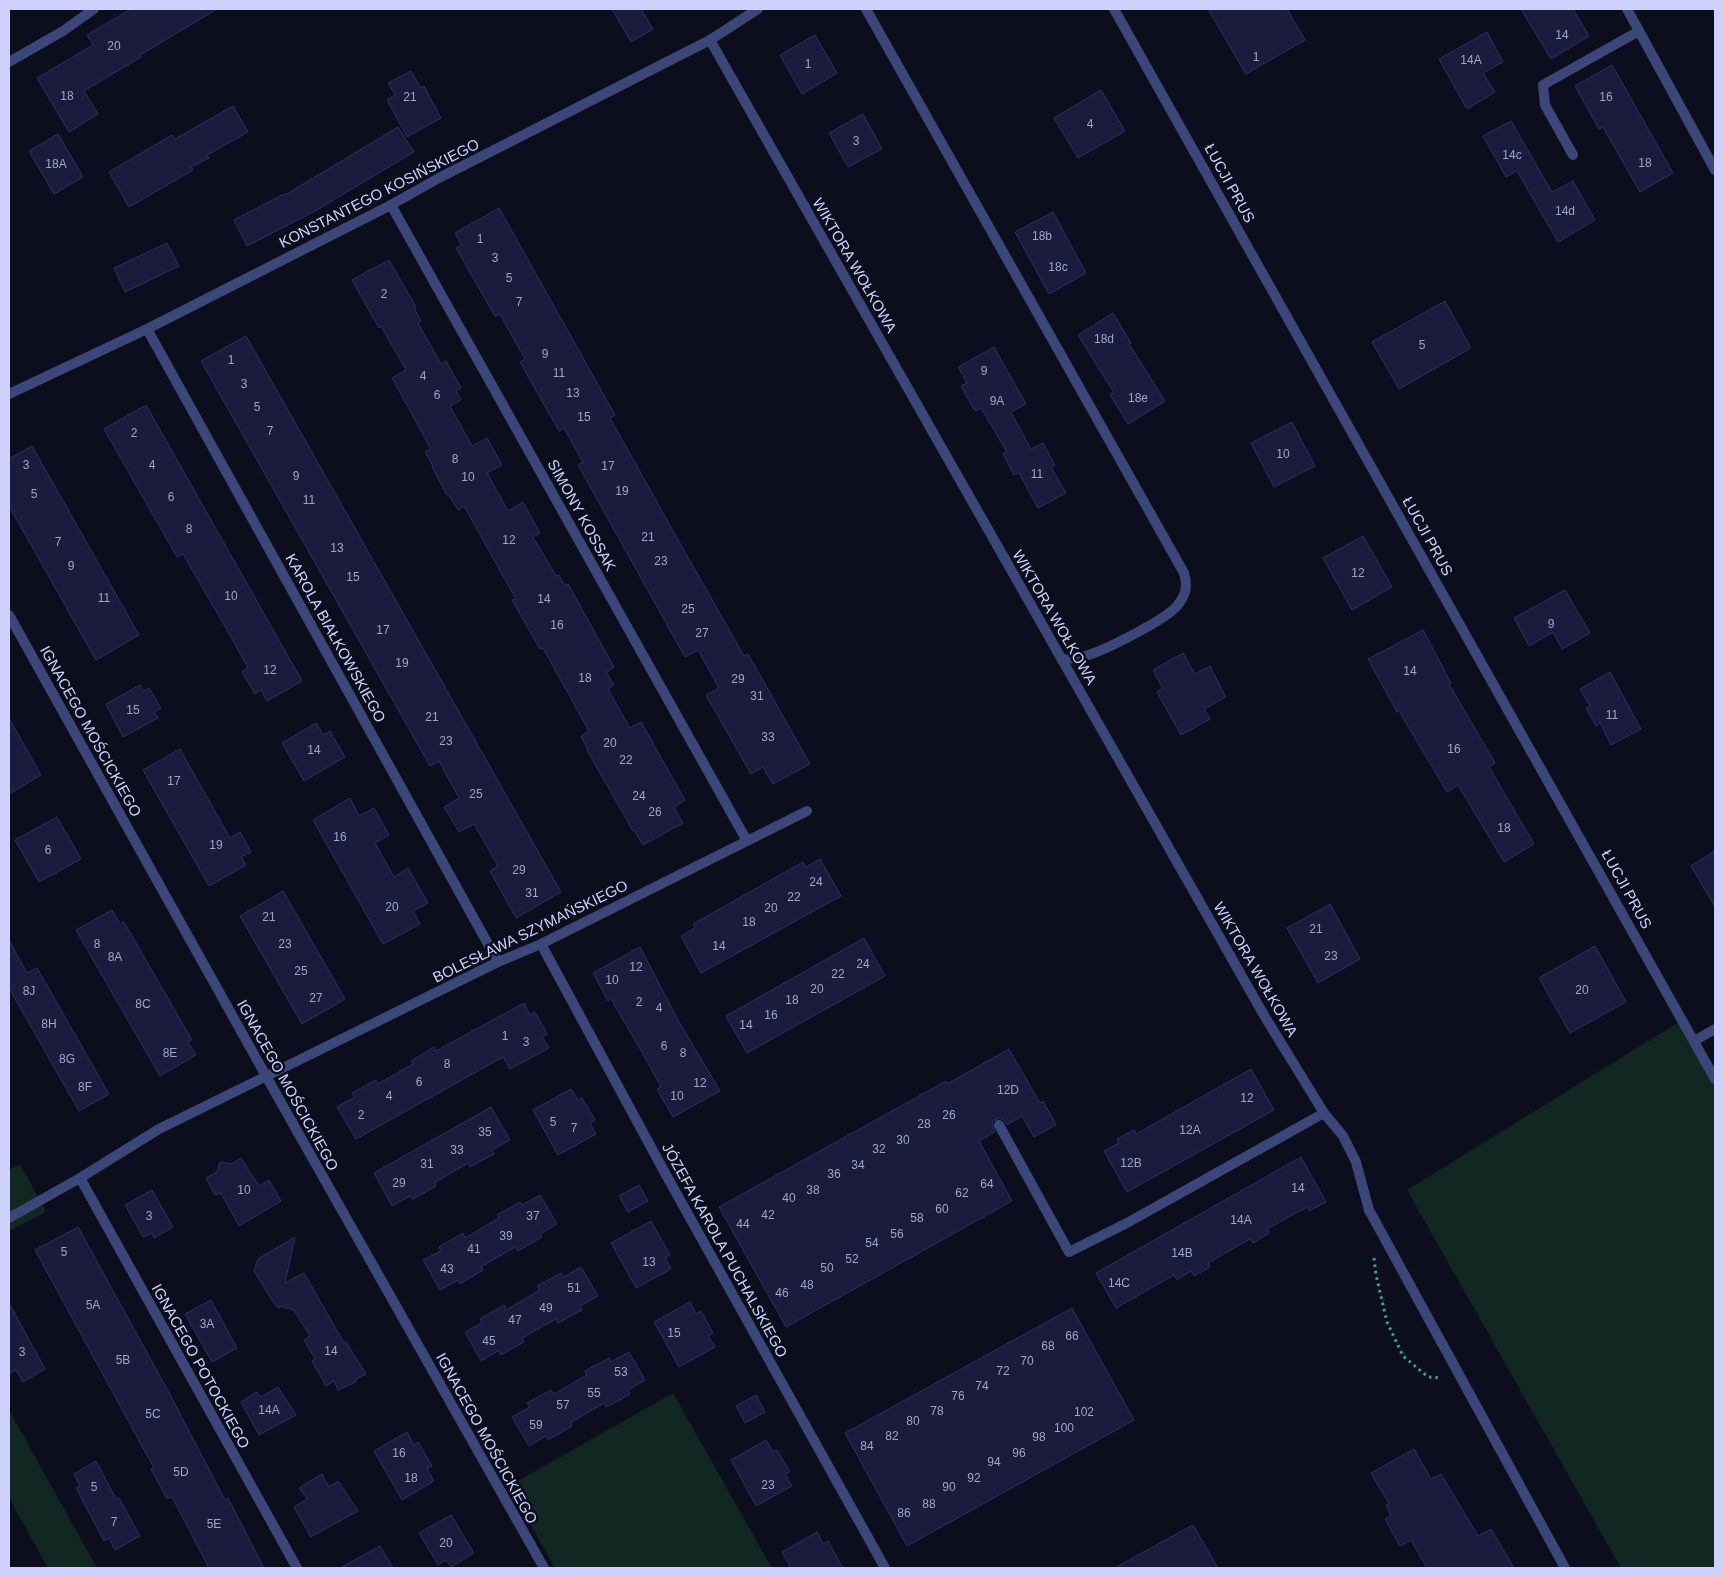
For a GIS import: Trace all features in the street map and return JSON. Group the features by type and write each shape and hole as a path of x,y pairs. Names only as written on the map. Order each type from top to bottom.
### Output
{"street":[{"path":"9,62 63,31 94,9"},
{"name":"KONSTANTEGO KOSIŃSKIEGO","path":"9,394 147,329 391,205 437,179 710,40 758,9"},
{"path":"866,9 1186,578 1187,584 1184,594 1177,606 1164,617 1104,650 1062,660"},
{"name":"ŁUCJI PRUS","path":"1114,9 1715,1079"},
{"path":"1627,9 1715,170"},
{"path":"1573,154 1545,105 1543,85 1640,31"},
{"name":"WIKTORA WOŁKOWA","path":"710,40 1265,1017 1324,1113 1343,1136 1356,1162 1368,1210 1565,1568"},
{"name":"SIMONY KOSSAK","path":"391,205 747,841"},
{"name":"KAROLA BIAŁKOWSKIEGO","path":"147,329 498,962"},
{"name":"IGNACEGO MOŚCICKIEGO","path":"9,615 266,1076 544,1568"},
{"name":"BOLESŁAWA SZYMAŃSKIEGO","path":"266,1076 498,962 542,944 807,811"},
{"name":"JÓZEFA KAROLA PUCHALSKIEGO","path":"542,944 699,1234 885,1568"},
{"path":"1694,1041 1715,1029"},
{"path":"9,1218 159,1130 266,1076"},
{"path":"999,1125 1069,1252 1127,1223 1324,1113"},
{"name":"IGNACEGO POTOCKIEGO","path":"80,1178 297,1568"}],"path":[{"path":"1374,1257 1376,1275 1387,1322 1403,1356 1428,1377 1462,1380"}],"green space":[{"path":"1682,1020 1715,1079 1715,1568 1621,1568 1407,1190"},
{"path":"20,1164 46,1212 9,1231 9,1170"},
{"path":"673,1393 772,1568 555,1568 509,1486"},
{"path":"9,1410 97,1568 48,1568 9,1498"}],"building":[{"path":"131,9 217,9 84,91 98,114 69,132 37,78 93,45 87,35"},
{"path":"612,9 641,9 653,29 631,42"},
{"path":"1208,9 1287,9 1305,40 1246,74"},
{"path":"1521,9 1573,9 1589,36 1551,59"},
{"path":"1487,32 1503,62 1483,73 1495,92 1467,109 1439,59"},
{"path":"815,35 837,73 802,94 780,55"},
{"path":"1612,65 1673,173 1640,192 1603,127 1599,129 1575,86"},
{"path":"411,71 421,88 424,86 441,118 407,137 387,100 395,95 388,83"},
{"path":"1101,90 1125,131 1078,158 1054,118"},
{"path":"233,106 248,132 207,155 209,158 191,167 193,170 129,207 109,172 172,135 175,139"},
{"path":"863,114 882,149 848,167 829,133"},
{"path":"1511,121 1552,192 1573,181 1595,220 1558,242 1517,171 1506,177 1483,136"},
{"path":"398,127 414,152 315,211 247,246 234,220 285,195"},
{"path":"58,134 83,177 54,194 29,151"},
{"path":"499,208 615,415 610,418 677,538 744,656 748,654 810,764 773,784 763,767 751,774 706,695 719,688 698,650 685,657 578,465 583,462 564,428 559,431 520,362 525,359 500,314 495,316 456,248 461,245 455,233"},
{"path":"1053,212 1086,273 1049,294 1015,232"},
{"path":"167,243 179,266 125,292 114,268"},
{"path":"389,260 416,307 414,308 421,321 418,323 441,364 446,361 461,388 456,391 461,400 450,406 472,446 487,438 502,465 487,473 508,511 523,502 540,533 533,537 556,576 559,575 565,586 568,584 614,667 606,672 614,685 608,689 630,728 641,722 685,800 674,807 683,823 643,845 633,831 587,750 581,736 589,731 543,648 540,649 512,600 516,599 464,506 458,510 447,495 425,452 431,449 392,378 406,370 381,326 379,328 352,280"},
{"path":"1445,301 1471,348 1399,389 1372,342"},
{"path":"1113,313 1131,343 1129,344 1165,401 1128,424 1110,395 1114,393 1078,335"},
{"path":"246,336 561,892 516,918 490,871 498,866 474,824 459,832 444,807 459,798 439,761 430,766 201,361"},
{"path":"994,347 1026,404 1011,412 1031,449 1043,443 1055,465 1051,467 1066,493 1038,508 1019,473 1014,475 1003,454 1007,452 981,408 975,411 961,386 967,383 958,367"},
{"path":"146,405 302,681 267,701 261,690 255,694 242,672 248,668 227,630 183,554 177,557 104,429"},
{"path":"1292,422 1315,466 1274,487 1251,443"},
{"path":"32,446 139,635 96,660 9,506 9,459"},
{"path":"1363,536 1392,587 1352,610 1323,558"},
{"path":"1565,590 1590,633 1562,649 1553,632 1529,646 1514,618"},
{"path":"1423,630 1451,683 1449,684 1495,763 1489,767 1534,844 1504,862 1458,785 1447,792 1399,711 1397,712 1368,659"},
{"path":"1183,653 1195,674 1210,666 1226,697 1204,709 1210,719 1181,735 1157,692 1163,689 1153,670"},
{"path":"1610,672 1641,729 1611,745 1600,723 1596,726 1586,708 1590,706 1580,689"},
{"path":"140,685 143,691 149,688 161,708 154,712 158,718 123,737 106,704"},
{"path":"9,718 41,775 9,794"},
{"path":"316,723 323,735 330,731 345,757 304,781 282,743"},
{"path":"180,749 230,838 240,832 251,852 241,857 246,865 209,886 143,770"},
{"path":"350,798 359,816 374,808 389,835 375,843 394,877 408,868 428,903 413,911 420,924 383,944 313,820"},
{"path":"57,817 81,859 39,882 15,840"},
{"path":"1715,851 1715,907 1691,866"},
{"path":"820,859 841,896 701,973 681,936 695,928 693,924 803,862 806,867"},
{"path":"283,891 345,999 302,1024 240,916"},
{"path":"1330,904 1360,959 1318,983 1287,928"},
{"path":"112,910 120,924 124,922 192,1040 188,1042 196,1055 160,1076 76,930"},
{"path":"864,938 885,976 747,1053 726,1016"},
{"path":"9,940 27,973 37,968 109,1094 79,1111 9,988"},
{"path":"1595,946 1626,1002 1570,1033 1539,978"},
{"path":"640,947 678,1020 720,1091 673,1117 657,1089 661,1087 643,1054 611,999 608,1001 593,973"},
{"path":"524,1003 530,1015 535,1012 547,1034 542,1037 549,1048 510,1069 503,1057 356,1139 337,1107 355,1097 352,1093 376,1080 378,1084 413,1064 411,1061 434,1047 436,1051"},
{"path":"1009,1049 1040,1103 1043,1101 1056,1125 1034,1137 1022,1116 1007,1125 1003,1119 999,1118 993,1121 992,1124 995,1132 979,1141 1012,1201 786,1327 719,1207 946,1081 947,1084"},
{"path":"1251,1069 1274,1110 1127,1192 1104,1151 1119,1143 1117,1139 1134,1130 1136,1134"},
{"path":"571,1089 578,1100 582,1098 595,1120 590,1123 596,1134 558,1155 533,1110"},
{"path":"491,1107 510,1140 492,1150 494,1154 470,1167 468,1163 434,1183 436,1186 413,1199 410,1196 392,1206 374,1173"},
{"path":"1301,1157 1326,1202 1309,1211 1307,1207 1267,1229 1269,1233 1253,1243 1250,1239 1208,1263 1210,1267 1194,1276 1191,1271 1177,1280 1174,1275 1116,1308 1096,1273"},
{"path":"241,1158 259,1186 269,1180 281,1201 239,1226 221,1193 215,1195 206,1178 217,1172 220,1162 231,1164"},
{"path":"639,1185 648,1201 628,1212 619,1196"},
{"path":"152,1190 173,1227 154,1238 152,1233 143,1237 125,1205"},
{"path":"540,1195 557,1224 540,1234 542,1237 518,1251 515,1247 481,1267 483,1270 460,1284 458,1280 440,1290 423,1260 441,1251 439,1247 463,1233 465,1238 499,1218 497,1215 520,1202 522,1205"},
{"path":"651,1221 670,1255 665,1257 671,1269 636,1288 611,1243"},
{"path":"78,1227 167,1389 225,1500 228,1498 264,1568 209,1568 172,1497 167,1499 151,1469 154,1468 35,1250"},
{"path":"295,1237 285,1283 304,1273 344,1343 346,1342 366,1374 355,1380 356,1382 338,1390 334,1381 326,1386 312,1361 315,1359 304,1340 310,1336 294,1310 279,1306 279,1308 275,1305 254,1271 258,1259"},
{"path":"581,1267 598,1296 580,1306 582,1310 558,1323 556,1319 522,1338 524,1342 501,1355 498,1351 481,1361 465,1332 482,1323 480,1319 504,1305 506,1310 540,1290 537,1286 561,1273 564,1277"},
{"path":"211,1300 237,1348 212,1362 185,1314"},
{"path":"690,1302 696,1314 701,1311 713,1333 708,1336 715,1347 679,1367 654,1322"},
{"path":"9,1303 45,1369 23,1382 16,1370 9,1374"},
{"path":"1072,1308 1134,1420 907,1546 845,1433"},
{"path":"629,1352 645,1380 628,1390 630,1394 618,1401 606,1407 604,1403 570,1423 572,1426 548,1440 546,1436 529,1446 512,1417 530,1407 527,1403 551,1390 554,1394 587,1375 585,1371 609,1358 611,1362"},
{"path":"278,1387 296,1415 259,1435 241,1402 257,1392 261,1397"},
{"path":"756,1395 765,1412 745,1423 736,1406"},
{"path":"407,1432 414,1445 418,1442 432,1466 427,1468 434,1481 402,1500 374,1451"},
{"path":"766,1440 773,1452 777,1450 790,1472 785,1474 792,1486 756,1506 731,1460"},
{"path":"1414,1449 1431,1479 1441,1474 1478,1536 1491,1529 1514,1568 1427,1568 1411,1540 1400,1546 1385,1519 1391,1515 1386,1505 1389,1504 1371,1473"},
{"path":"96,1461 116,1499 119,1498 140,1536 115,1550 109,1538 104,1541 76,1488 80,1486 74,1474"},
{"path":"322,1474 329,1487 338,1481 358,1511 311,1537 294,1507 307,1499 299,1488"},
{"path":"451,1515 474,1553 451,1567 446,1560 438,1565 419,1533"},
{"path":"1193,1525 1218,1568 1115,1568 1169,1538"},
{"path":"817,1532 823,1544 828,1541 843,1568 791,1568 782,1552"},
{"path":"380,1546 393,1568 340,1568"}]}
